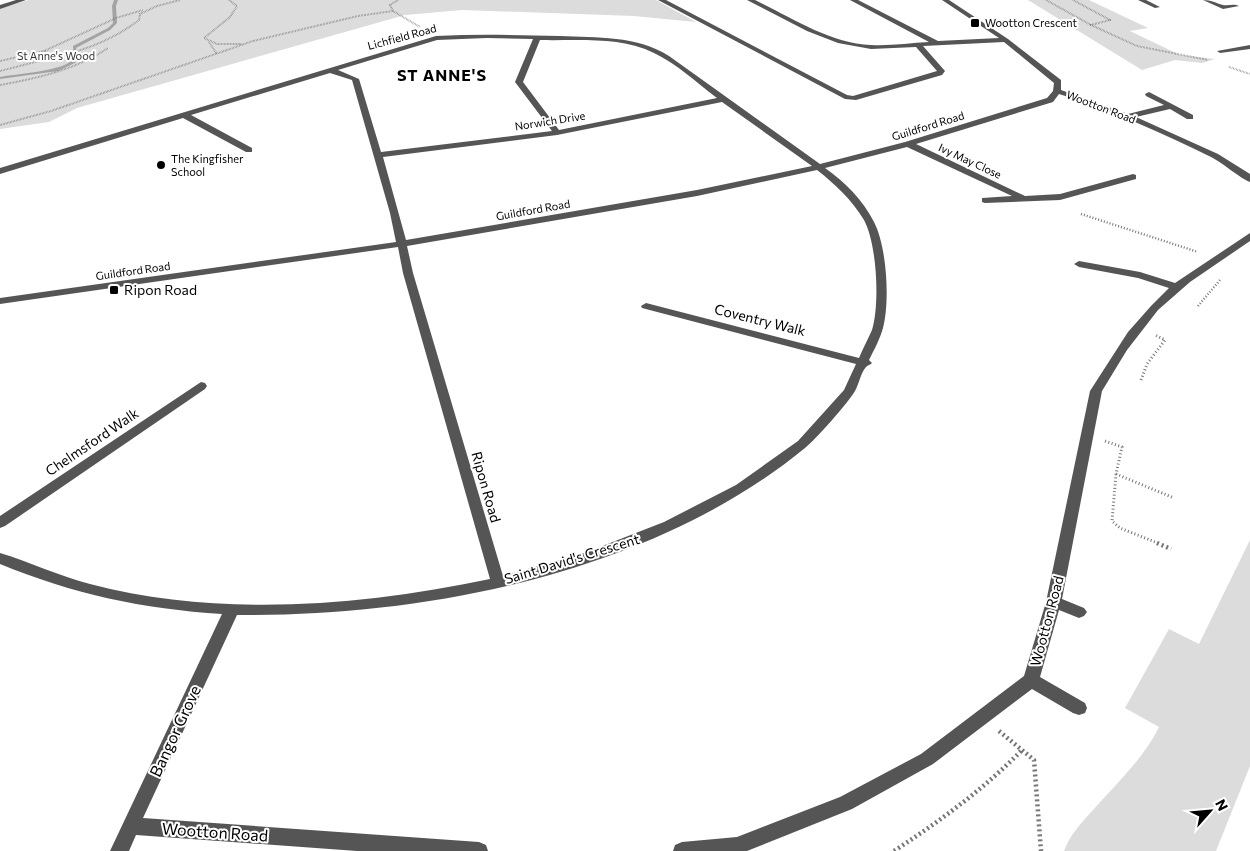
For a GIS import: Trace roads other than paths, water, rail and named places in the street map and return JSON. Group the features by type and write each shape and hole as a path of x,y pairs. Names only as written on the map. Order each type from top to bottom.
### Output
{"street":[{"path":"0,7 23,0"},
{"path":"661,0 845,97 853,98 940,73 941,71 917,44"},
{"path":"750,0 843,43 871,47 1006,40"},
{"path":"853,0 936,43"},
{"name":"Wootton Road","path":"945,0 1006,40 1058,82 1057,91 1083,98 1217,157 1240,170 1250,179"},
{"path":"1141,0 1157,7"},
{"path":"1206,0 1223,7 1236,6"},
{"path":"867,17 893,12"},
{"name":"Lichfield Road","path":"0,171 436,38 463,36 618,41 650,48 818,167"},
{"path":"538,38 519,82 557,133"},
{"path":"1220,51 1250,47"},
{"name":"Ripon Road","path":"330,70 354,79 378,155 408,273 498,582"},
{"name":"Guildford Road","path":"0,301 401,244 644,203 818,167 908,144 1050,100 1057,91"},
{"path":"1149,94 1190,117"},
{"name":"Norwich Drive","path":"378,155 557,133 723,99"},
{"path":"1128,117 1171,106"},
{"path":"184,114 250,150"},
{"name":"Ivy May Close","path":"908,144 1023,198"},
{"name":"Saint David's Crescent","path":"0,558 38,574 137,599 231,611 303,610 379,604 498,582 598,553 687,518 738,492 787,456 826,420 850,390 866,363 876,338 882,301 881,265 869,220 842,186 818,167"},
{"path":"1240,170 1250,168"},
{"name":"Ivy May Close","path":"984,200 1060,197 1133,177"},
{"name":"Wootton Road","path":"682,851 737,846 846,803 927,759 1031,680 1054,602 1096,391 1108,368 1138,328 1176,287 1250,236"},
{"path":"1079,264 1140,275 1176,287"},
{"name":"Coventry Walk","path":"646,306 866,363"},
{"name":"Chelmsford Walk","path":"0,523 201,386"},
{"path":"1054,602 1079,612"},
{"name":"Bangor Grove","path":"119,851 231,611"},
{"path":"1031,680 1079,708"},
{"name":"Wootton Road","path":"130,826 479,851"}],"waterway":[{"path":"0,78 56,70 73,62 76,56 74,47 109,29 115,23 114,6 116,0"}],"place":[{"name":"Wootton Crescent","path":"975,23"},
{"name":"The Kingfisher School","path":"161,165"},
{"name":"Ripon Road","path":"114,290"}],"district":[{"name":"ST ANNE'S","path":"442,75"}],"park label":[{"name":"St Anne's Wood","path":"56,56"}]}
